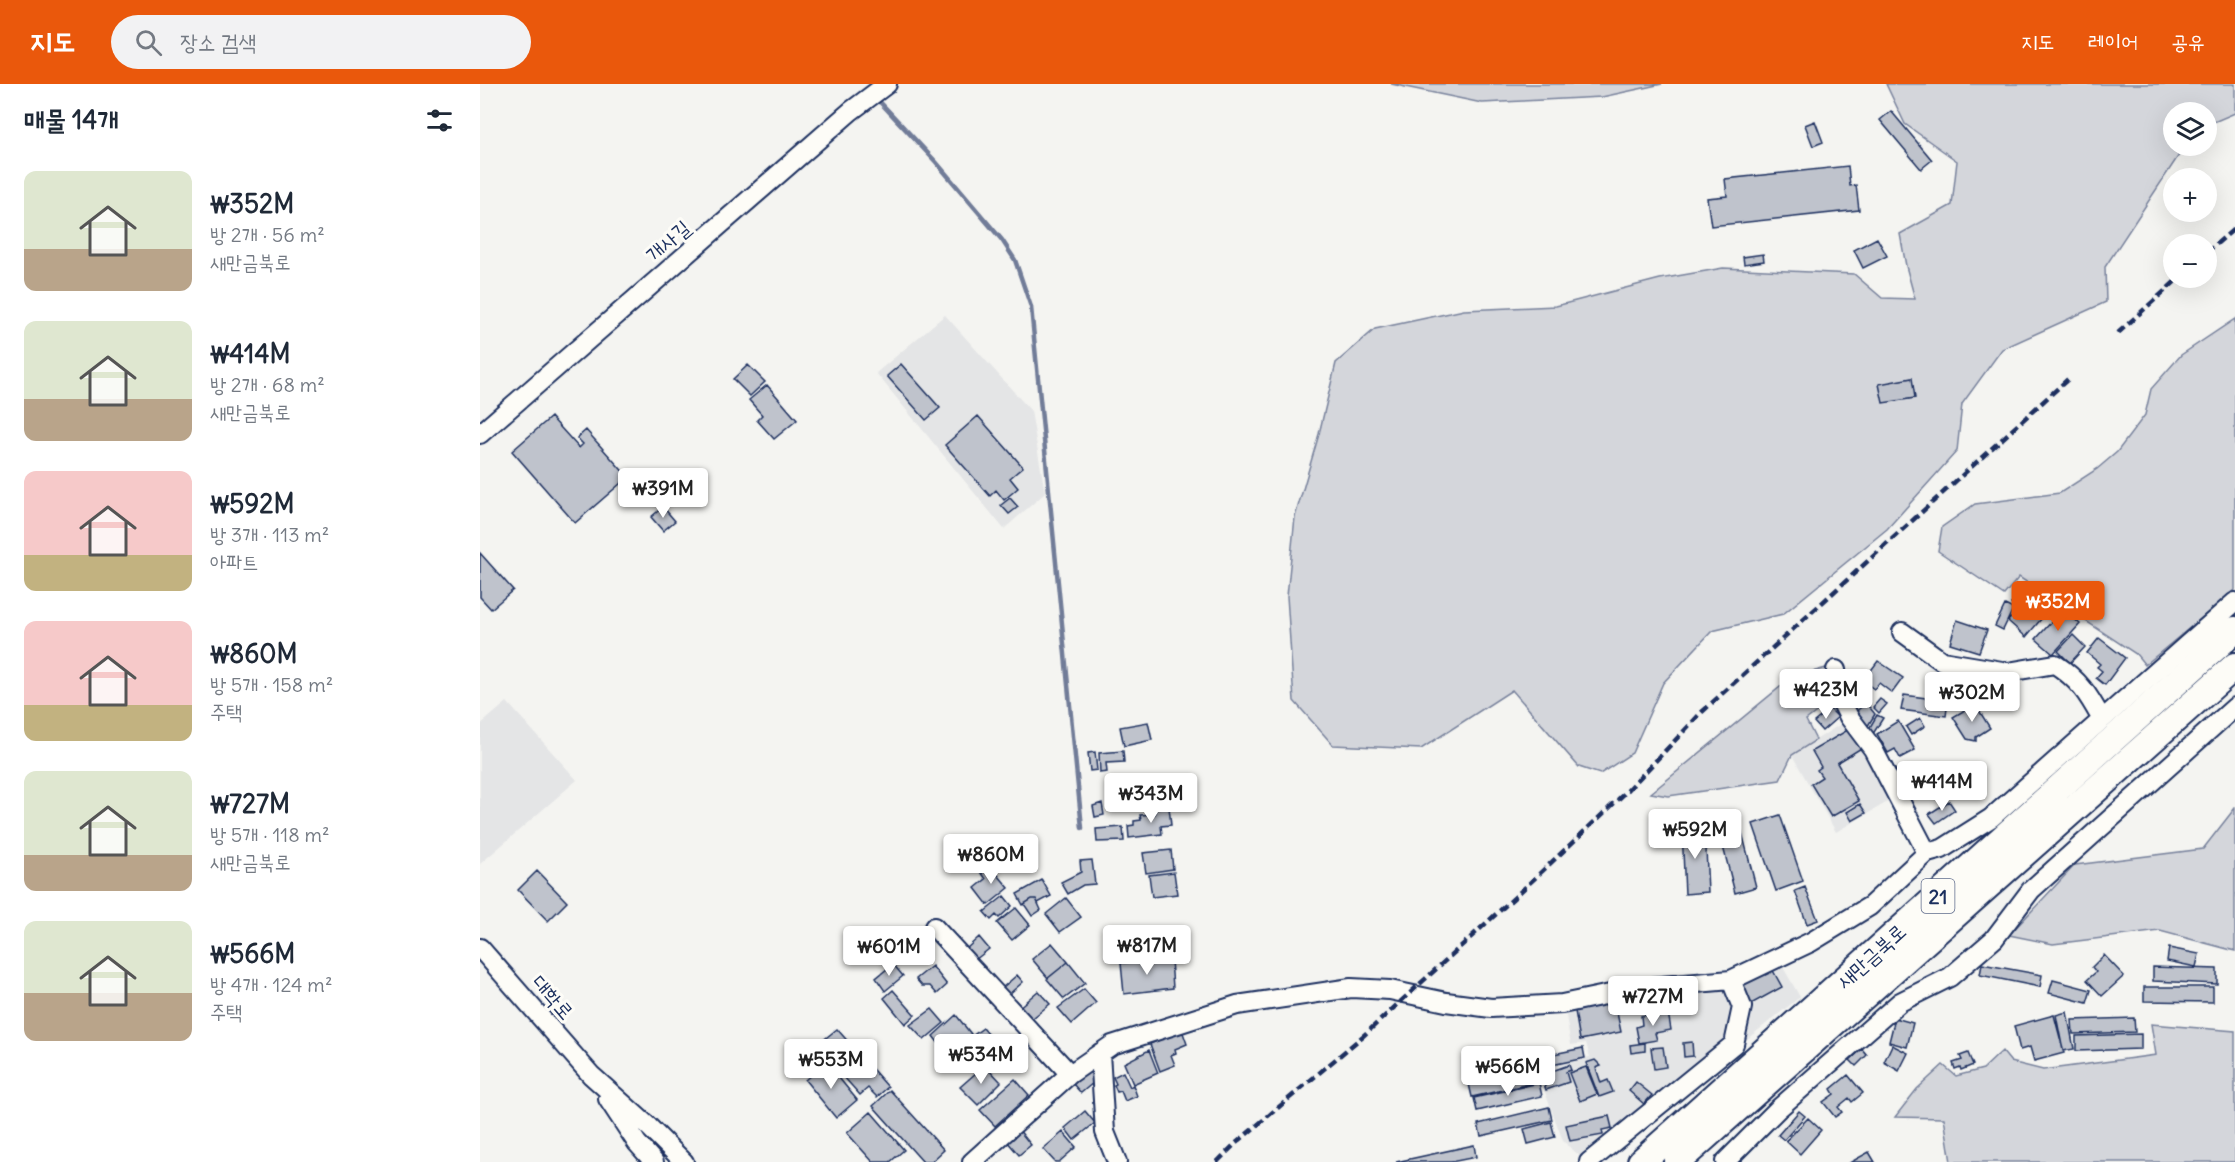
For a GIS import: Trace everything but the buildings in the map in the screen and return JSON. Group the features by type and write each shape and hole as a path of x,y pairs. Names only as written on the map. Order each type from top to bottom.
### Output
{"highway":[{"name":"새만금북로","path":"1641,1162 2235,630"},
{"name":"새만금북로","path":"1677,1162 2235,666"}],"street":[{"name":"개사길","path":"480,434 851,111 887,84"},
{"path":"972,1162 1070,1074 1112,1045 1237,1005 1351,988 1390,990 1446,1002 1491,1008 1562,1004 1639,988 1731,980 1811,942 1870,906 1927,854 1942,849 1991,818 2101,718 2235,602"},
{"path":"1902,632 1942,661 2008,672 2055,664 2072,675 2088,693 2101,718"},
{"path":"1836,670 1841,700 1849,717 1873,749 1927,854"},
{"path":"1725,1162 1778,1109 1900,1002 1950,977 1994,939 2031,890 2235,707"},
{"path":"934,927 1070,1074"},
{"name":"대학로","path":"480,948 591,1075 638,1143 654,1162"},
{"path":"1589,1162 1734,1044 1742,1008 1731,980"},
{"path":"1100,1053 1105,1132 1117,1162"},
{"name":"대학로","path":"591,1075 684,1162"}],"shaded area":[{"path":"1391,84 1662,84 1602,97 1482,103"},
{"path":"1886,84 2235,84 2235,113 2217,121 2217,102 2163,102 2163,156 2178,156 2170,168 2163,168 2163,179 2105,267 2106,302 2002,349 1962,404 1957,451 1887,529 1783,614 1712,631 1663,683 1632,753 1600,774 1579,767 1512,690 1421,749 1333,745 1294,701 1287,596 1295,517 1319,434 1336,363 1375,329 1464,310 1556,306 1660,279 1723,268 1854,274 1882,298 1915,299 1900,234 1952,205 1957,161 1905,124"},
{"path":"945,315 1031,411 1045,493 1004,529 876,373"},
{"path":"2235,319 2235,590 2145,665 2136,654 2019,577 2004,595 1938,551 1942,527 1975,504 2060,493 2097,469 2117,452 2145,415 2151,389 2181,355"},
{"path":"1826,668 1832,700 1806,720 1816,740 1792,755 1780,780 1668,796 1651,793 1791,678"},
{"path":"507,702 577,780 480,864 480,725"},
{"path":"1844,722 1850,725 1891,800 1836,832 1792,755"},
{"path":"2235,808 2235,951 2160,931 2053,944 2009,935 2075,865 2203,849"},
{"path":"1780,962 1800,997 1742,1043 1583,1159 1563,1141 1535,1065 1590,1057 1586,1043 1571,1045 1565,1010"},
{"path":"2151,1024 2235,1031 2235,1162 1951,1162 1944,1118 1895,1117 1917,1089 1943,1065 1956,1076 1983,1069 2002,1051 2011,1062 2043,1070 2156,1055"}],"waterway":[{"path":"880,102 936,162 1002,240 1015,260 1031,307 1082,828"}],"railway":[{"path":"2217,244 2235,228"},
{"path":"2118,333 2168,288"},
{"path":"1217,1162 1235,1144 1363,1036 1518,894 1627,791 1702,712 2068,379"}]}
